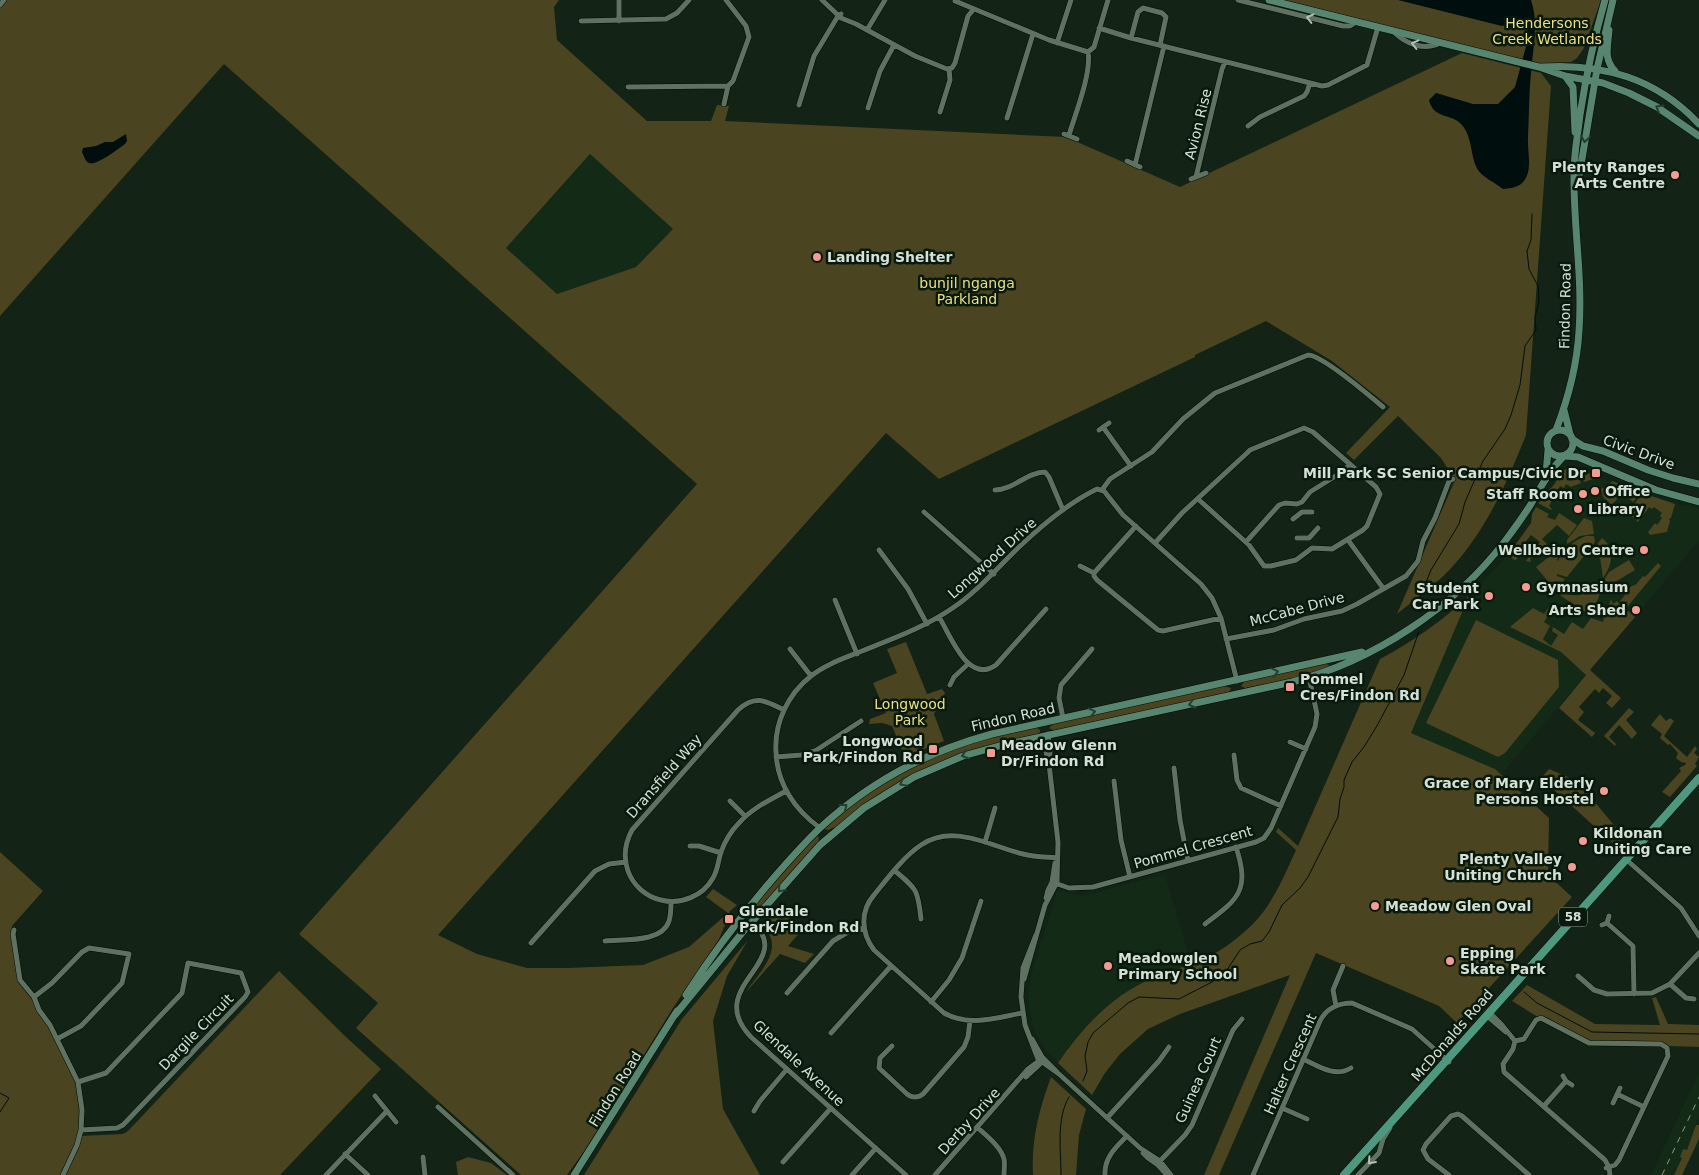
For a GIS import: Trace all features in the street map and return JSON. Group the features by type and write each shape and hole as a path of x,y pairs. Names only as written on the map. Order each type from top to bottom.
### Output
{"main road":[{"name":"Findon Road","path":"1556,430 1564,410 1576,362 1579,331 1580,295 1574,173 1576,145 1588,68 1605,0"},
{"name":"Findon Road","path":"1576,201 1594,81 1613,0"},
{"path":"1273,1 1512,60 1565,76 1594,81 1638,96 1679,121 1699,136"},
{"path":"1611,10 1606,56 1608,63 1616,72"},
{"path":"1538,67 1567,66 1616,72 1657,90 1673,101 1699,124"},
{"path":"1565,76 1573,87 1576,145"},
{"name":"Findon Road","path":"1564,410 1571,437"},
{"path":"1556,430 1564,430 1571,437 1573,447 1564,456 1554,456 1548,450 1547,439 1556,430"},
{"name":"Civic Drive","path":"1571,437 1583,446 1603,451 1648,470 1699,484"},
{"name":"Findon Road","path":"1544,479 1548,462 1548,450"},
{"name":"Findon Road","path":"676,1015 752,922 827,839 870,803 930,769 982,750 1265,685 1274,686 1330,671 1404,632 1434,611 1476,574 1516,527 1544,479 1564,456"},
{"name":"Civic Drive","path":"1564,456 1582,458 1656,490 1699,502"},
{"name":"Findon Road","path":"574,1175 702,971 742,914 818,830 858,796 913,763 970,740 1324,660 1344,658 1376,647"},
{"path":"1324,660 1331,665 1330,671"},
{"path":"1235,681 1239,692"},
{"path":"1043,723 1046,735"},
{"name":"McDonalds Road","path":"1344,1175 1448,1061 1699,778"},
{"name":"McDonalds Road","path":"1489,1015 1699,785"},
{"path":"818,830 827,839"},
{"path":"742,914 748,921 752,922"}],"street":[{"path":"0,5 4,0"},
{"path":"619,0 619,21"},
{"path":"581,22 666,19 677,13 689,0"},
{"path":"724,104 728,86 733,81 749,37 746,26 726,0"},
{"path":"867,30 885,0"},
{"path":"1057,44 1071,0"},
{"path":"1088,52 1094,46 1108,0"},
{"path":"1238,0 1343,26 1350,26 1356,22"},
{"path":"824,1 840,16 894,45 929,62 949,69"},
{"path":"954,1 964,4 972,12 983,12 1057,44 1088,52"},
{"path":"1127,161 1137,166 1162,46 1166,17 1162,13 1143,8 1138,12 1131,38"},
{"path":"949,69 955,63 972,12"},
{"path":"799,106 816,52 840,16"},
{"path":"1099,30 1216,58 1225,64 1240,65 1310,83 1326,85 1365,67 1369,60 1378,27"},
{"path":"1007,118 1033,34"},
{"path":"868,108 880,71 894,45"},
{"path":"1078,139 1066,135 1085,79 1089,60 1088,52"},
{"name":"Avion Rise","path":"1206,173 1194,178 1225,64"},
{"path":"940,112 950,80 949,69"},
{"path":"1248,126 1260,117 1304,96 1310,83"},
{"path":"628,87 728,86"},
{"path":"1235,681 1221,618 1216,604 1206,590 1119,510 1106,492 1102,490 1110,479 1152,452 1183,419 1215,393 1308,355 1334,368 1383,407"},
{"path":"1109,423 1101,428 1131,466"},
{"path":"1155,543 1198,499 1250,450 1304,428 1310,430 1350,464 1376,487 1380,494 1367,526 1348,540 1332,550 1312,548 1296,560 1268,567 1263,564 1246,542 1198,499"},
{"path":"1246,542 1279,505 1299,503 1310,492 1342,472 1350,464"},
{"path":"995,490 1004,489 1038,473 1045,472 1063,510"},
{"name":"McCabe Drive","path":"1226,639 1274,630 1304,619 1335,613 1357,604 1406,576 1416,565 1425,536 1435,518 1449,481 1452,479"},
{"name":"Longwood Drive","path":"818,830 794,804 786,791 776,757 777,733 784,710 798,688 811,676 826,667 927,624 939,617 970,595 994,574 1017,549 1063,510 1095,490 1102,490"},
{"path":"1299,503 1302,512"},
{"path":"924,512 994,574"},
{"path":"1293,519 1302,512 1312,512"},
{"path":"1094,572 1136,526"},
{"path":"1297,538 1309,538 1318,528"},
{"path":"1309,538 1312,548"},
{"path":"1348,540 1383,588"},
{"path":"879,550 908,589 927,624"},
{"path":"1080,566 1094,572"},
{"path":"1094,572 1095,578 1158,630 1163,631 1221,618"},
{"path":"835,600 857,654"},
{"path":"939,617 968,664 980,670 992,668 1046,609"},
{"path":"790,649 811,676"},
{"path":"1063,718 1059,698 1062,685 1092,649"},
{"path":"950,685 954,677 968,664"},
{"name":"Pommel Crescent","path":"1055,883 1076,888 1093,887 1256,842 1264,838 1272,828 1316,727 1317,718 1309,677"},
{"name":"Dransfield Way","path":"626,862 627,842 636,826 743,706 754,700 764,700 784,710"},
{"path":"776,757 806,754 815,751 861,721"},
{"path":"1046,735 1045,751 1049,764 1057,834 1057,858 1053,870 1055,883 1048,890 1036,935 1023,968 1022,1013 1027,1031 1041,1060 1052,1066 1058,1074 1140,1148 1148,1158 1160,1163 1171,1175"},
{"path":"1290,742 1306,749"},
{"path":"1234,755 1239,786 1246,791 1281,806"},
{"path":"1174,768 1180,820 1188,861"},
{"path":"1114,781 1122,840 1130,877"},
{"path":"531,943 595,871 609,864 626,862 630,875 642,890 658,900 671,902 688,899 705,888 716,873 721,853 731,833 745,816 786,791"},
{"path":"730,801 745,816"},
{"path":"985,842 995,808"},
{"path":"1022,1013 970,1021 956,1019 948,1015 931,1002 871,946 864,928 864,917 868,903 895,870 914,850 936,838 958,836 1027,855 1057,858"},
{"path":"690,846 699,846 721,853"},
{"path":"1205,924 1226,907 1240,889 1243,880 1243,870 1236,847"},
{"path":"1629,862 1681,908 1699,936"},
{"path":"895,870 917,892 921,919"},
{"path":"931,1002 958,967 981,901"},
{"path":"605,941 647,938 659,934 669,923 671,902"},
{"path":"1609,916 1605,924 1633,946 1634,994"},
{"name":"Glendale Avenue","path":"752,922 764,936 766,950 741,988 737,1002 739,1017 747,1033 906,1175"},
{"path":"786,993 833,941 848,932 864,928"},
{"path":"14,930 20,980 34,997 39,1010 50,1025 78,1082 82,1110 81,1130 77,1145 63,1175"},
{"path":"34,997 52,983 82,952 89,948 129,954 125,978 122,983 81,1026 57,1039"},
{"path":"1578,976 1594,990 1607,994 1652,993 1670,984 1699,953"},
{"name":"Dargile Circuit","path":"78,1082 106,1073 182,993 188,963 241,973 248,992 245,996 123,1125 118,1128 81,1130"},
{"path":"831,1034 891,966"},
{"path":"1336,1006 1333,990 1343,966"},
{"path":"1670,984 1686,998 1694,999"},
{"name":"Halter Crescent","path":"1253,1175 1322,1017 1336,1006 1348,1003 1357,1005 1408,1027 1448,1061"},
{"path":"1489,1015 1515,1042"},
{"path":"1515,1042 1524,1039 1536,1020 1541,1018 1589,1043 1664,1045 1668,1049 1668,1056 1619,1160 1608,1167"},
{"name":"Guinea Court","path":"1160,1163 1192,1125 1234,1030 1242,1019"},
{"path":"892,1046 880,1058 879,1068 906,1094 917,1097 923,1094 962,1051 968,1037 970,1021"},
{"path":"1515,1042 1513,1049 1504,1061 1503,1070 1598,1155 1608,1167 1608,1175"},
{"path":"1107,1118 1159,1061 1169,1047"},
{"path":"1303,1059 1335,1072 1342,1072 1351,1068"},
{"name":"Derby Drive","path":"936,1175 1041,1060"},
{"path":"754,1111 787,1069"},
{"path":"1544,1106 1564,1079 1572,1085"},
{"path":"1613,1103 1620,1088"},
{"path":"1617,1094 1644,1107"},
{"path":"375,1096 396,1122"},
{"path":"438,1108 513,1175"},
{"path":"783,1162 831,1108"},
{"path":"1282,1108 1307,1118"},
{"path":"326,1175 387,1111"},
{"path":"1448,1175 1428,1159 1423,1151 1426,1144 1451,1116 1458,1114 1528,1175"},
{"name":"McDonalds Road","path":"1358,1175 1379,1152 1383,1139 1398,1116"},
{"path":"977,1129 1002,1154 1004,1175"},
{"path":"1105,1175 1108,1157 1127,1136"},
{"path":"852,1175 876,1148"},
{"path":"345,1154 368,1175"},
{"path":"423,1157 425,1175"},
{"path":"1160,1163 1167,1175"}],"shaded area":[{"path":"1398,0 1531,0 1535,18 1535,36 1529,96 1529,165 1527,176 1520,185 1503,189 1480,172 1475,165 1466,130 1458,121 1435,111 1429,100 1436,93 1473,104 1498,104 1515,87 1528,39 1527,22 1520,21 1502,26"},
{"path":"126,134 127,141 125,144 107,156 92,163 86,160 82,152 83,148 105,142 113,142"},
{"path":"590,154 673,229 636,267 557,294 506,248"},
{"path":"1570,467 1658,499 1699,509 1699,541 1501,775 1495,769 1410,733 1469,596 1516,546 1531,523 1532,514 1545,492 1552,487 1562,471"},
{"name":"Meadowglen Primary School","path":"1165,874 1191,963 1138,984 1100,1012 1075,1039 1058,1063 1047,1052 1034,1030 1028,1000 1030,978 1057,892 1087,895"},
{"path":"1699,1072 1699,1115 1687,1150 1683,1149 1680,1157 1682,1158 1674,1175 1651,1175"}],"green space":[{"name":"bunjil nganga Parkland","path":"0,0 559,0 554,7 557,40 647,121 711,121 717,105 729,106 725,121 1066,137 1180,187 1462,53 1541,73 1551,86 1526,435 1495,504 1476,536 1453,566 1441,578 1397,614 1455,480 1441,458 1398,416 1354,460 1346,453 1390,407 1332,361 1266,321 1195,355 1195,357 939,479 886,433 438,935 477,954 527,968 643,965 689,947 728,913 706,897 713,889 737,905 729,912 733,916 724,927 719,939 673,1008 585,1150 567,1175 521,1175 356,1028 378,1003 299,934 697,484 224,64 0,316","holes":["590,154 673,229 636,267 557,294 506,248"]},
{"name":"Hendersons Creek Wetlands","path":"1281,0 1601,0 1584,48 1577,58 1571,62 1543,64"},
{"path":"1570,467 1597,476 1584,482 1583,480 1580,481 1581,483 1571,487 1566,484 1564,488 1560,486 1549,506 1551,510 1538,503 1554,485 1562,472"},
{"path":"1612,481 1641,492 1633,502 1622,493 1612,505 1603,497 1601,489"},
{"path":"1643,493 1675,504 1669,519 1667,532 1650,535 1648,532 1662,518 1660,516 1662,513 1654,507 1652,509 1649,507 1638,522 1627,512"},
{"path":"1536,507 1549,514 1547,517 1555,520 1559,513 1577,525 1569,536 1557,525 1542,539 1548,545 1530,559 1531,562 1526,561 1540,542 1531,535 1516,554 1519,556 1514,560 1508,555 1531,523 1532,514"},
{"path":"1584,518 1592,521 1594,534 1580,536 1567,544 1567,540"},
{"path":"1586,536 1594,536 1595,542 1567,577 1557,574 1557,576 1565,579 1556,591 1536,567 1559,549 1563,549 1558,561 1569,546"},
{"path":"1602,538 1611,552 1609,568 1603,578 1598,543"},
{"path":"1629,560 1635,570 1605,588 1604,580 1609,572"},
{"path":"1658,563 1661,566 1627,607 1620,601 1625,595 1622,591 1637,584"},
{"path":"1560,590 1572,595 1581,595 1593,590 1600,593 1592,616 1561,596"},
{"path":"1469,596 1411,733 1495,769 1549,818 1548,875 1572,897 1457,1023 1439,1006 1316,953 1219,1175 1204,1175 1290,975 1180,1014 1148,1029 1120,1054 1105,1073 1092,1095 1058,1063 1088,1025 1111,1003 1152,978 1212,955 1236,939 1252,925 1266,908 1296,850 1276,832 1278,828 1298,846 1380,659 1404,646"},
{"path":"1611,599 1613,604 1617,601 1626,613 1628,611 1635,617 1590,670 1621,698 1612,708 1606,703 1612,696 1603,688 1599,693 1595,689 1579,707 1584,712 1578,720 1595,733 1592,737 1559,708 1586,675 1561,652 1510,627 1533,608 1544,614 1549,607 1559,614 1551,611 1544,622 1550,626 1543,639 1551,646 1558,635 1552,631 1553,627 1564,634 1572,622 1583,629 1591,618 1603,622 1605,611 1607,611"},
{"path":"1476,620 1558,660 1559,687 1505,753 1498,757 1426,723"},
{"name":"Longwood Park","path":"906,642 927,694 942,689 945,693 934,714 944,741 905,757 892,726 882,723 869,724 870,719 886,713 873,683 897,673 887,649"},
{"path":"1323,663 1329,665 1329,668 1278,683 1245,688 1241,686 1244,682 1251,679"},
{"path":"1224,686 1231,688 1224,695 1055,731 1049,728 1054,723"},
{"path":"1629,708 1634,712 1626,720 1637,733 1632,739 1619,725 1609,737 1616,744 1615,746 1604,736"},
{"path":"1660,714 1666,721 1670,718 1674,721 1664,736 1687,757 1695,746 1697,749 1694,753 1699,757 1695,764 1697,766 1670,797 1662,792 1681,771 1679,768 1686,763 1676,758 1678,753 1670,744 1668,745 1660,738 1662,734 1651,725"},
{"path":"1037,728 1040,732 1036,735 948,760 838,826 828,830 824,829 870,790 948,749 1006,733"},
{"path":"1549,769 1570,778 1573,784 1578,782 1624,837 1616,846 1541,778"},
{"path":"817,835 819,838 817,845 755,916 750,915 749,909"},
{"path":"0,852 43,891 12,926 20,980 50,1025 75,1078 82,1110 80,1136 123,1134 128,1131 279,971 381,1069 280,1175 0,1175"},
{"path":"777,906 803,929 788,946 814,954 805,963 780,954 746,992 770,957 772,943 764,920"},
{"path":"748,940 727,976 713,1021 723,1109 760,1175 584,1175 682,1019"},
{"path":"1527,985 1595,1024 1660,1025 1652,998 1656,997 1668,1024 1699,1025 1699,1047 1669,1046 1662,1042 1589,1041 1546,1017 1538,1017 1512,1001"},
{"path":"1051,1077 1086,1109 1079,1135 1076,1175 1033,1175 1033,1150 1037,1125"},
{"path":"1696,1125 1699,1125 1699,1139 1682,1175 1674,1175 1682,1158 1680,1157 1683,1149 1687,1150"},
{"path":"468,1157 491,1163 507,1175 458,1175 456,1162"}],"waterway":[{"path":"1420,612 1418,602 1431,570 1459,524 1465,502 1483,461 1505,429 1511,415 1520,385 1525,346 1536,330 1535,318 1539,301 1538,286 1529,269 1527,251 1531,240 1532,214"},
{"path":"1083,1081 1087,1071 1085,1056 1088,1042 1093,1033 1128,1003 1139,997 1179,999 1225,973 1240,950 1250,944 1262,941 1269,932 1282,905 1300,888 1308,877 1338,817 1344,780 1352,762 1378,724 1404,675 1419,631"},
{"path":"1524,992 1537,1003 1592,1032 1699,1034"},
{"path":"0,1093 9,1098 0,1112"},
{"path":"1061,1175 1062,1115 1069,1097"}],"railway":[{"path":"1662,1175 1699,1097"}],"place":[{"name":"Plenty Ranges Arts Centre","path":"1675,175"},
{"name":"Landing Shelter","path":"817,257"},
{"name":"Mill Park SC Senior Campus/Civic Dr","path":"1596,473"},
{"name":"Office","path":"1595,491"},
{"name":"Staff Room","path":"1583,494"},
{"name":"Library","path":"1578,509"},
{"name":"Wellbeing Centre","path":"1644,550"},
{"name":"Gymnasium","path":"1526,587"},
{"name":"Student Car Park","path":"1489,596"},
{"name":"Arts Shed","path":"1636,610"},
{"name":"Pommel Cres/Findon Rd","path":"1290,687"},
{"name":"Longwood Park/Findon Rd","path":"933,749"},
{"name":"Meadow Glenn Dr/Findon Rd","path":"991,753"},
{"name":"Grace of Mary Elderly Persons Hostel","path":"1604,791"},
{"name":"Kildonan Uniting Care","path":"1583,841"},
{"name":"Plenty Valley Uniting Church","path":"1572,867"},
{"name":"Meadow Glen Oval","path":"1375,906"},
{"name":"Glendale Park/Findon Rd","path":"729,919"},
{"name":"Epping Skate Park","path":"1450,961"},
{"name":"Meadowglen Primary School","path":"1108,966"}]}
